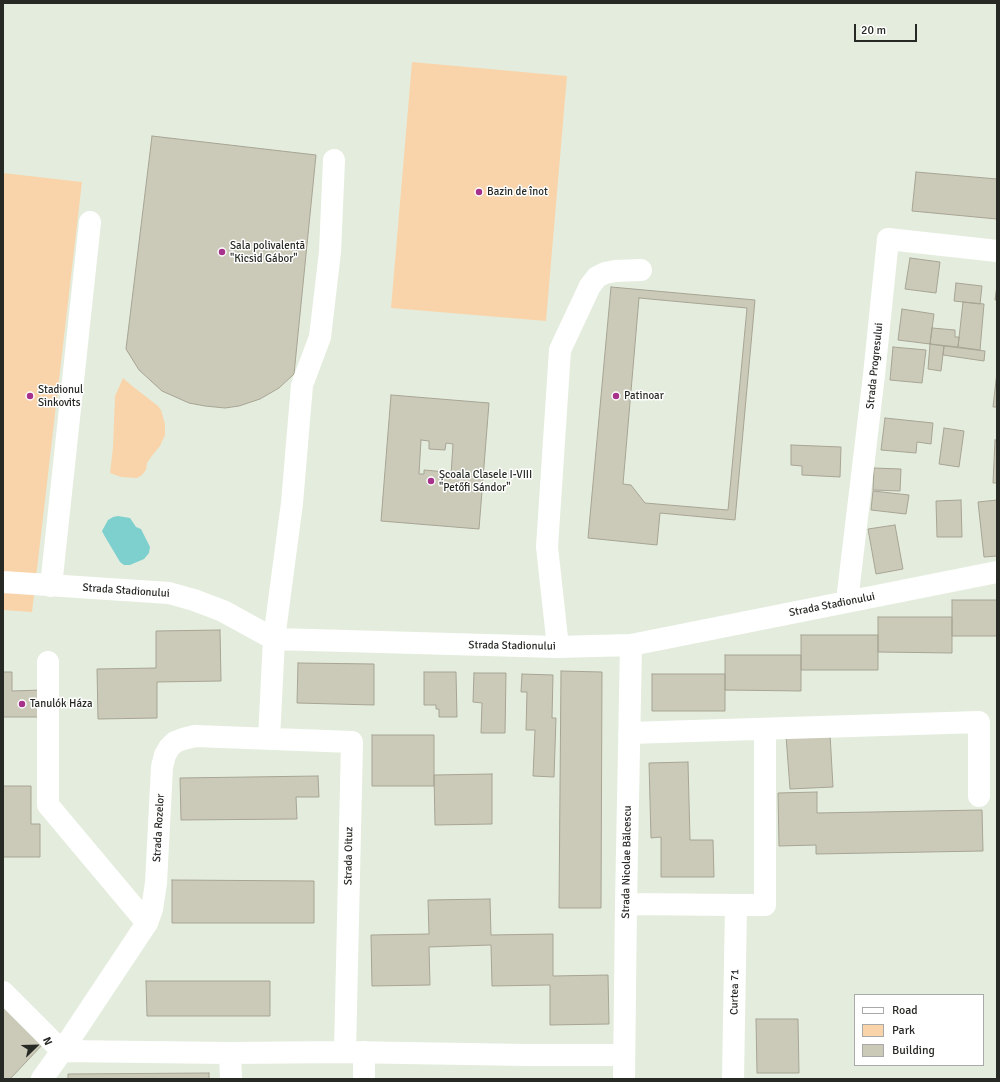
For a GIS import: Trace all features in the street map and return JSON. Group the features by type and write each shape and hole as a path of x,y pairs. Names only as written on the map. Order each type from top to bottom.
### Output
{"street":[{"path":"269,739 274,639 292,503 302,385 320,337 330,252 334,160"},
{"path":"51,586 90,222"},
{"name":"Strada Progresului","path":"847,601 874,375 888,239 997,251"},
{"path":"558,647 547,547 560,350 590,286 597,277 605,273 616,271 641,270"},
{"name":"Strada Stadionului","path":"3,582 169,593 194,600 223,611 274,639 558,647 631,645 997,572"},
{"name":"Strada Nicolae Bălcescu","path":"624,1079 631,645"},
{"path":"48,662 48,805 147,923"},
{"path":"629,734 979,722 979,796"},
{"path":"626,904 765,905 765,729"},
{"name":"Strada Rozelor","path":"42,1079 147,923 152,909 156,883 162,767 165,755 169,748 175,742 195,736 269,739"},
{"name":"Strada Oituz","path":"269,739 352,742 354,1052"},
{"name":"Curtea 71","path":"733,1079 736,905"},
{"path":"3,992 62,1051 624,1055"},
{"path":"354,1052 364,1079"},
{"path":"230,1053 231,1079"}],"green space":[{"name":"Bazin de înot","path":"412,62 567,76 546,321 391,308"},
{"name":"Stadionul Sinkovits","path":"3,173 82,182 32,612 3,610"},
{"path":"123,378 158,406 161,410 165,424 165,435 160,446 147,463 146,470 137,478 121,477 110,473 113,447 115,396"}],"water":[{"path":"118,516 130,518 136,527 141,529 150,547 149,553 144,559 130,565 124,565 120,562 102,531 108,520"}],"building":[{"name":"Sala polivalentă \"Kicsid Gábor\"","path":"152,136 316,155 294,374 279,388 260,399 239,406 225,408 189,403 162,391 139,370 126,349"},
{"path":"916,172 997,179 997,219 912,211"},
{"path":"910,258 940,262 936,293 905,289"},
{"path":"956,283 982,286 980,304 954,301"},
{"path":"997,285 997,300 995,300"},
{"name":"Patinoar","path":"611,287 755,300 735,520 660,513 657,545 588,538","holes":["639,298 747,308 728,510 645,503 631,485 623,484"]},
{"path":"963,302 984,304 980,350 958,347"},
{"path":"902,309 934,314 930,344 898,340"},
{"path":"932,328 955,330 955,337 959,337 958,347 930,344"},
{"path":"930,344 944,346 941,371 928,369"},
{"path":"944,346 985,351 984,361 943,355"},
{"path":"893,347 926,350 922,383 890,380"},
{"path":"997,372 997,407 993,407"},
{"path":"391,395 489,403 479,529 381,521","holes":["421,440 429,441 429,449 445,450 446,443 453,444 451,475 445,475 446,472 424,470 424,474 419,474"]},
{"path":"885,418 933,423 931,444 917,442 916,453 881,450"},
{"path":"944,428 964,431 959,467 939,464"},
{"path":"995,440 997,440 997,483 993,483"},
{"path":"791,445 841,447 840,477 802,475 802,466 791,465"},
{"path":"874,468 901,469 900,491 873,490"},
{"path":"873,491 909,495 906,514 871,510"},
{"path":"961,500 962,537 937,537 936,501"},
{"path":"997,500 997,556 984,557 978,502"},
{"path":"895,525 903,569 876,574 868,529"},
{"path":"952,600 997,600 997,636 952,636"},
{"path":"878,617 952,617 952,653 878,652"},
{"path":"220,630 221,681 157,682 157,718 98,719 97,669 156,668 156,631"},
{"path":"801,635 878,635 878,670 801,670"},
{"path":"725,655 801,655 801,691 725,690"},
{"path":"298,663 374,664 374,705 297,703"},
{"path":"561,671 602,672 601,908 559,908"},
{"name":"Tanulók Háza","path":"3,672 12,672 12,691 42,690 42,717 3,717"},
{"path":"424,672 456,672 457,717 439,717 439,709 436,709 436,705 424,705"},
{"path":"474,673 506,673 505,733 481,733 482,703 473,702"},
{"path":"522,674 553,675 552,718 556,718 554,777 533,776 535,730 526,730 527,692 521,692"},
{"path":"652,674 725,674 725,711 652,711"},
{"path":"830,734 833,787 790,789 786,736"},
{"path":"372,735 434,735 434,786 372,786"},
{"path":"688,762 690,840 713,840 714,877 661,877 661,837 651,838 649,763"},
{"path":"492,774 492,824 435,825 434,775"},
{"path":"318,776 319,797 296,797 297,819 181,820 180,778"},
{"path":"3,786 31,786 31,824 40,824 40,857 3,857"},
{"path":"817,792 817,813 982,810 983,851 816,854 816,845 779,846 778,793"},
{"path":"172,880 314,881 314,923 172,923"},
{"path":"490,899 491,935 553,934 553,976 608,975 609,1024 550,1025 550,985 492,986 491,945 429,947 430,985 372,986 371,935 429,934 428,900"},
{"path":"146,981 270,981 270,1016 147,1016"},
{"path":"3,1004 44,1043 10,1079 3,1079"},
{"path":"756,1019 798,1019 799,1073 757,1073"},
{"path":"209,1073 209,1079 68,1079 68,1074"}],"place":[{"name":"Bazin de înot","path":"479,192"},
{"name":"Sala polivalentă \"Kicsid Gábor\"","path":"222,252"},
{"name":"Stadionul Sinkovits","path":"30,396"},
{"name":"Patinoar","path":"616,396"},
{"name":"Școala Clasele I-VIII \"Petőfi Sándor\"","path":"431,481"},
{"name":"Tanulók Háza","path":"22,704"}]}
